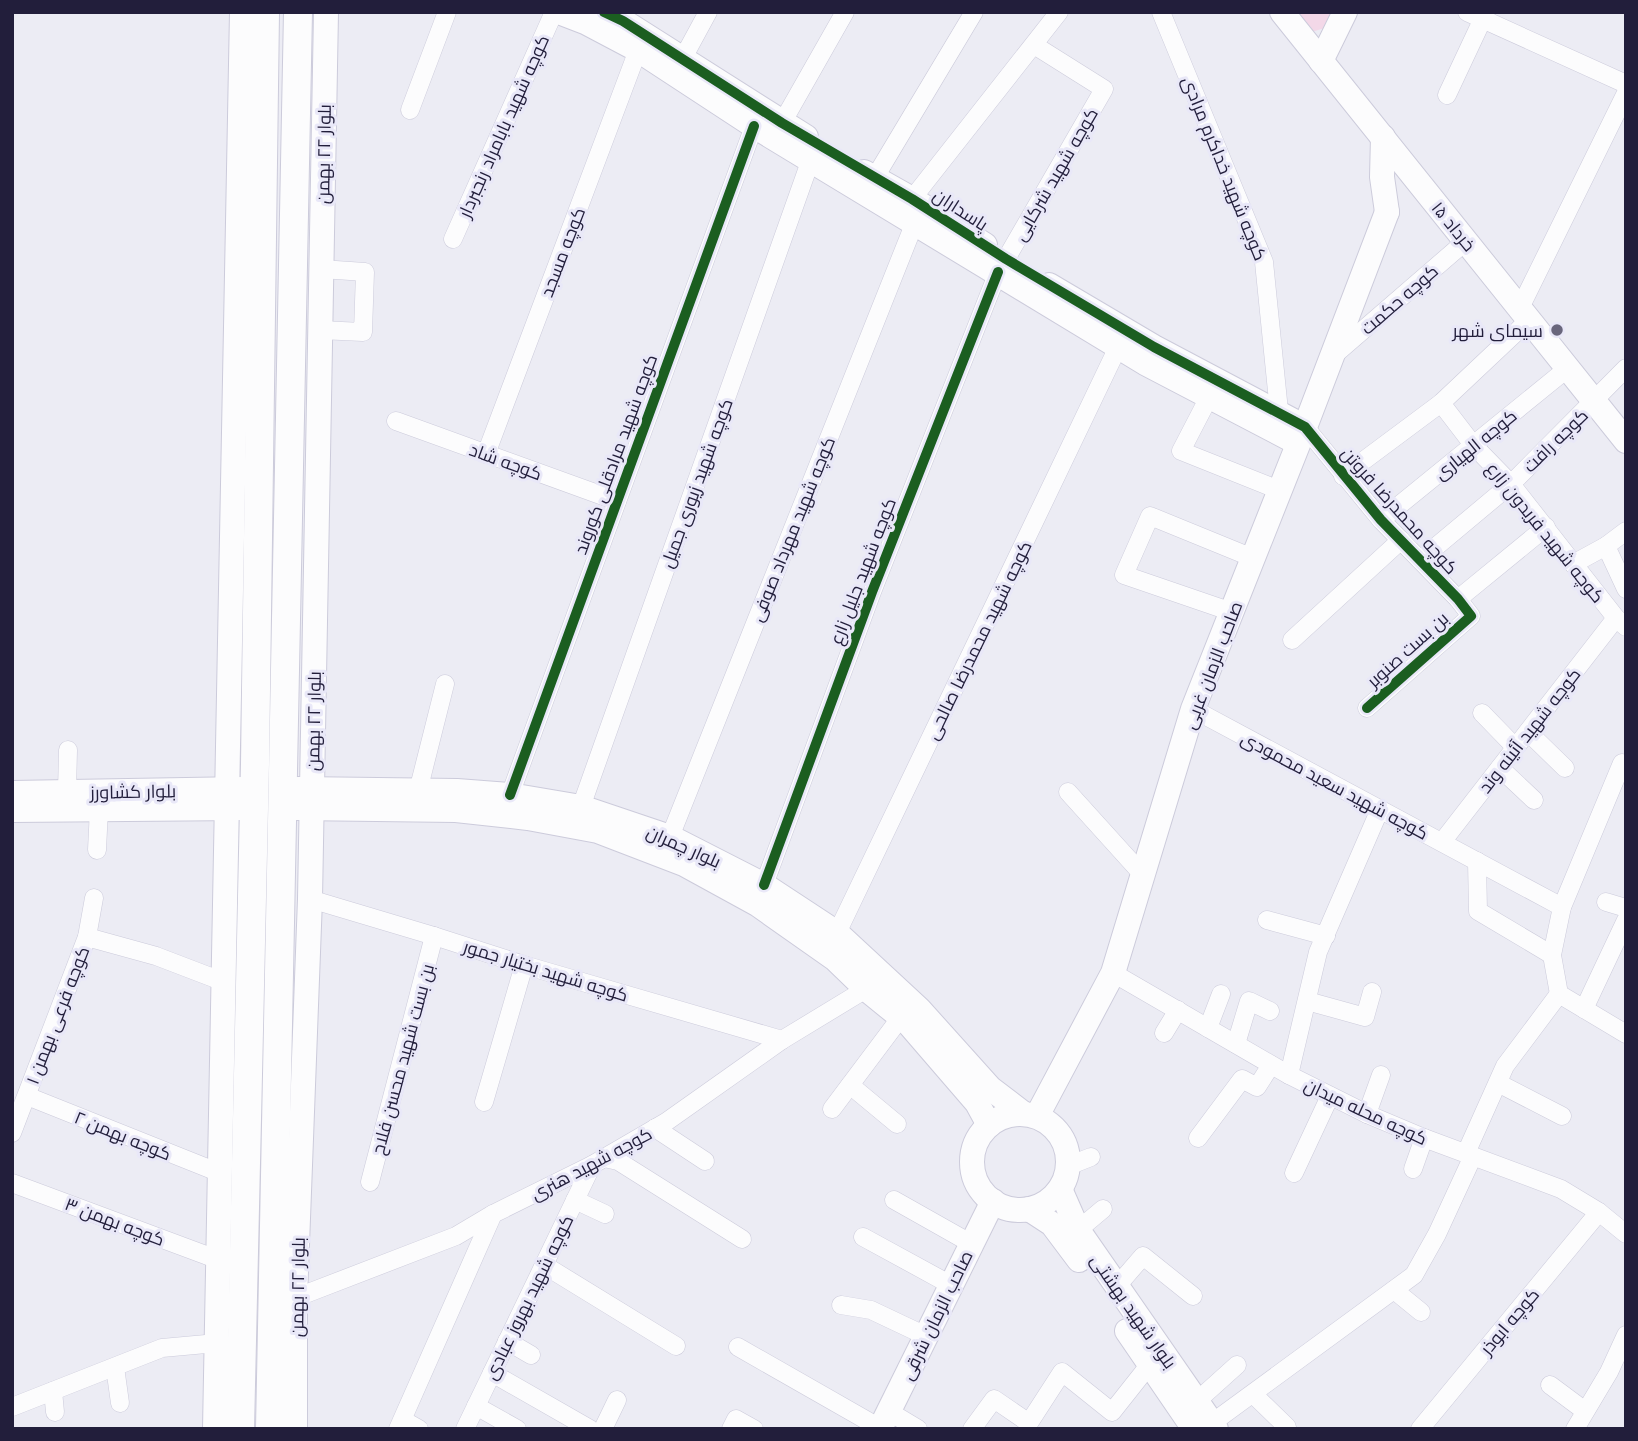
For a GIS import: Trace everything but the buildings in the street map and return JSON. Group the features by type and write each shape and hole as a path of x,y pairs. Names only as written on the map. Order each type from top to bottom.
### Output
{"main road":[{"path":"240,1429 242,12"},
{"path":"215,1429 224,982 241,799 265,12"},
{"name":"بلوار ۲۲ بهمن","path":"271,1429 298,12"},
{"name":"بلوار ۲۲ بهمن","path":"295,1429 295,1298 310,899 326,12"},
{"name":"پاسداران","path":"557,12 585,22 638,50 754,126 811,159 914,211 1002,265 1279,411 1301,435"},
{"name":"پاسداران","path":"604,12 683,58 874,179 914,211"},
{"name":"۱۵ خرداد","path":"1282,12 1626,440"},
{"path":"1321,61 1345,12"},
{"path":"1383,137 1382,177 1387,212 1428,193"},
{"name":"صاحب الزمان غربی","path":"1030,1115 1113,972 1193,709 1387,212"},
{"name":"پاسداران","path":"1002,265 1118,347 1209,397 1301,435"},
{"name":"بلوار چمران","path":"241,799 312,799 418,791 510,795 581,807 670,837 764,885 837,933 919,1009 990,1088 1030,1115"},
{"name":"بلوار کشاورز","path":"12,793 66,792 241,799"},
{"name":"بلوار کشاورز","path":"12,810 99,809 241,799"},
{"name":"بلوار چمران","path":"312,799 528,818 598,831 684,864 757,904 835,959 901,1017 977,1102 989,1125"},
{"path":"1012,1114 1030,1115 1057,1130 1068,1153 1079,1161 1052,1198 1029,1209 1004,1207 993,1201 977,1182 973,1171 975,1146 989,1125 1012,1114"},
{"name":"بلوار شهید بهشتی","path":"1060,1189 1078,1230 1196,1401 1207,1427"},
{"name":"صاحب الزمان شرقی","path":"883,1423 993,1201"},
{"name":"بلوار شهید بهشتی","path":"1029,1209 1052,1224 1062,1235 1150,1364 1207,1427"}],"street":[{"path":"410,110 447,12"},
{"name":"کوچه شهید بابامراد رنجبردار","path":"453,239 557,12"},
{"path":"683,58 708,12"},
{"path":"782,122 845,12"},
{"path":"874,179 974,12"},
{"name":"کوچه شهید مهرداد صوفی","path":"670,837 914,211 1059,12"},
{"name":"کوچه شهید خداکرم مرادی","path":"1161,12 1264,262 1279,411"},
{"path":"1447,95 1479,14 1626,84"},
{"name":"کوچه شهید شرکایی","path":"1002,265 1104,89 1034,45"},
{"name":"کوچه مسجد","path":"486,454 638,50"},
{"path":"1343,476 1441,402 1524,314 1626,93"},
{"name":"کوچه شهید مرادقلی کوروند","path":"510,795 754,126"},
{"name":"کوچه شهید زیوری جمیل","path":"581,807 811,159"},
{"name":"کوچه حکمت","path":"1333,356 1466,241"},
{"name":"کوچه شهید جلیل زارع","path":"764,885 872,592 1002,265"},
{"path":"320,330 363,332 365,272 321,269"},
{"name":"کوچه شهید محمدرضا صالحی","path":"837,933 1118,347"},
{"name":"کوچه الهیاری","path":"1381,520 1568,368"},
{"name":"کوچه رافت","path":"1420,560 1511,484 1626,368"},
{"path":"1209,397 1181,451 1279,490"},
{"name":"کوچه شهید فریدون زارع","path":"1441,402 1474,446 1511,484 1621,622"},
{"name":"کوچه شاد","path":"396,421 617,501"},
{"name":"کوچه محمدرضا فروتن","path":"1301,435 1343,476 1471,616"},
{"path":"1231,612 1124,575 1150,516 1253,558"},
{"name":"کوچه محمدرضا فروتن","path":"1458,599 1546,527"},
{"path":"1573,564 1606,546 1626,531"},
{"path":"1293,640 1401,540"},
{"name":"کوچه شهید فریدون زارع","path":"1606,546 1626,589"},
{"name":"بن بست صنوبر","path":"1367,708 1471,616"},
{"name":"کوچه شهید آئینه وند","path":"1442,842 1515,747 1621,622"},
{"path":"418,791 445,684"},
{"name":"کوچه شهید سعید محمودی","path":"1193,709 1562,907"},
{"path":"1482,713 1515,747"},
{"path":"1528,732 1565,768"},
{"path":"66,792 68,750"},
{"path":"1207,1427 1414,1275 1437,1234 1505,1066 1559,994 1552,955 1562,907 1622,763"},
{"path":"1500,768 1534,800"},
{"path":"1068,792 1143,875"},
{"path":"97,850 99,809"},
{"path":"1289,1075 1318,952 1380,809"},
{"path":"1477,861 1478,911 1552,955"},
{"name":"کوچه فرعی بهمن ۱","path":"12,1133 88,936 94,898"},
{"name":"کوچه شهید بختیار جمور","path":"310,899 782,1040"},
{"path":"1606,902 1626,908"},
{"path":"1268,920 1326,936"},
{"path":"1584,1009 1626,920"},
{"path":"88,936 156,956 224,982"},
{"name":"بن بست شهید محسن فلاح","path":"370,1182 434,936"},
{"path":"484,1102 524,965"},
{"name":"کوچه محله میدان","path":"1113,972 1271,1065 1330,1096 1424,1138 1561,1189 1598,1212 1626,1234"},
{"name":"کوچه شهید هنری","path":"295,1298 456,1236 493,1214 598,1161 655,1128 782,1040 866,989"},
{"path":"1307,1001 1365,1017 1372,992"},
{"path":"1208,1028 1221,994"},
{"path":"1559,994 1625,1032"},
{"path":"1236,1044 1249,1001 1270,1011"},
{"path":"1164,1033 1178,1010"},
{"path":"832,1109 901,1017"},
{"path":"1198,1138 1242,1079 1257,1087 1271,1065"},
{"path":"1367,1114 1381,1075"},
{"path":"1498,1083 1562,1116"},
{"path":"850,1085 897,1124"},
{"name":"کوچه بهمن ۲","path":"27,1096 220,1173"},
{"path":"1294,1173 1330,1096"},
{"path":"655,1128 705,1161"},
{"path":"1413,1169 1424,1138"},
{"path":"598,1161 618,1161 742,1239"},
{"name":"کوچه شهید بهروز عبادی","path":"465,1429 575,1200 598,1161"},
{"name":"کوچه بهمن ۳","path":"12,1183 219,1260"},
{"path":"575,1200 605,1214"},
{"path":"894,1200 972,1244"},
{"path":"1078,1230 1103,1209"},
{"name":"کوچه ابوذر","path":"1420,1429 1598,1212"},
{"path":"419,1429 400,1424 493,1214"},
{"path":"863,1237 951,1285"},
{"path":"1117,1286 1143,1256 1193,1296"},
{"path":"544,1265 676,1346"},
{"path":"1394,1290 1422,1312"},
{"path":"841,1305 871,1310 926,1336"},
{"path":"1575,1429 1626,1335"},
{"path":"507,1341 531,1356"},
{"path":"12,1407 162,1349 217,1343"},
{"path":"738,1347 883,1423 919,1429"},
{"path":"972,1429 994,1399 1030,1423 1062,1372 1112,1412 1150,1364"},
{"path":"1196,1401 1237,1365"},
{"path":"115,1367 120,1403"},
{"path":"492,1373 590,1429"},
{"path":"1550,1385 1585,1411"},
{"path":"53,1391 55,1412"},
{"path":"1252,1394 1287,1427"},
{"path":"603,1429 617,1400"},
{"path":"476,1406 517,1429"},
{"path":"731,1429 736,1419 754,1429"}],"shaded area":[{"path":"1292,12 1339,12 1325,28 1308,33"}],"cycle path":[{"path":"604,12 623,21 782,123 1154,347 1305,427 1381,520 1458,599 1471,616 1367,708"},
{"path":"510,795 754,126"},
{"path":"764,885 872,592 998,272"}],"place":[{"name":"سیمای شهر","path":"1557,330"}]}
